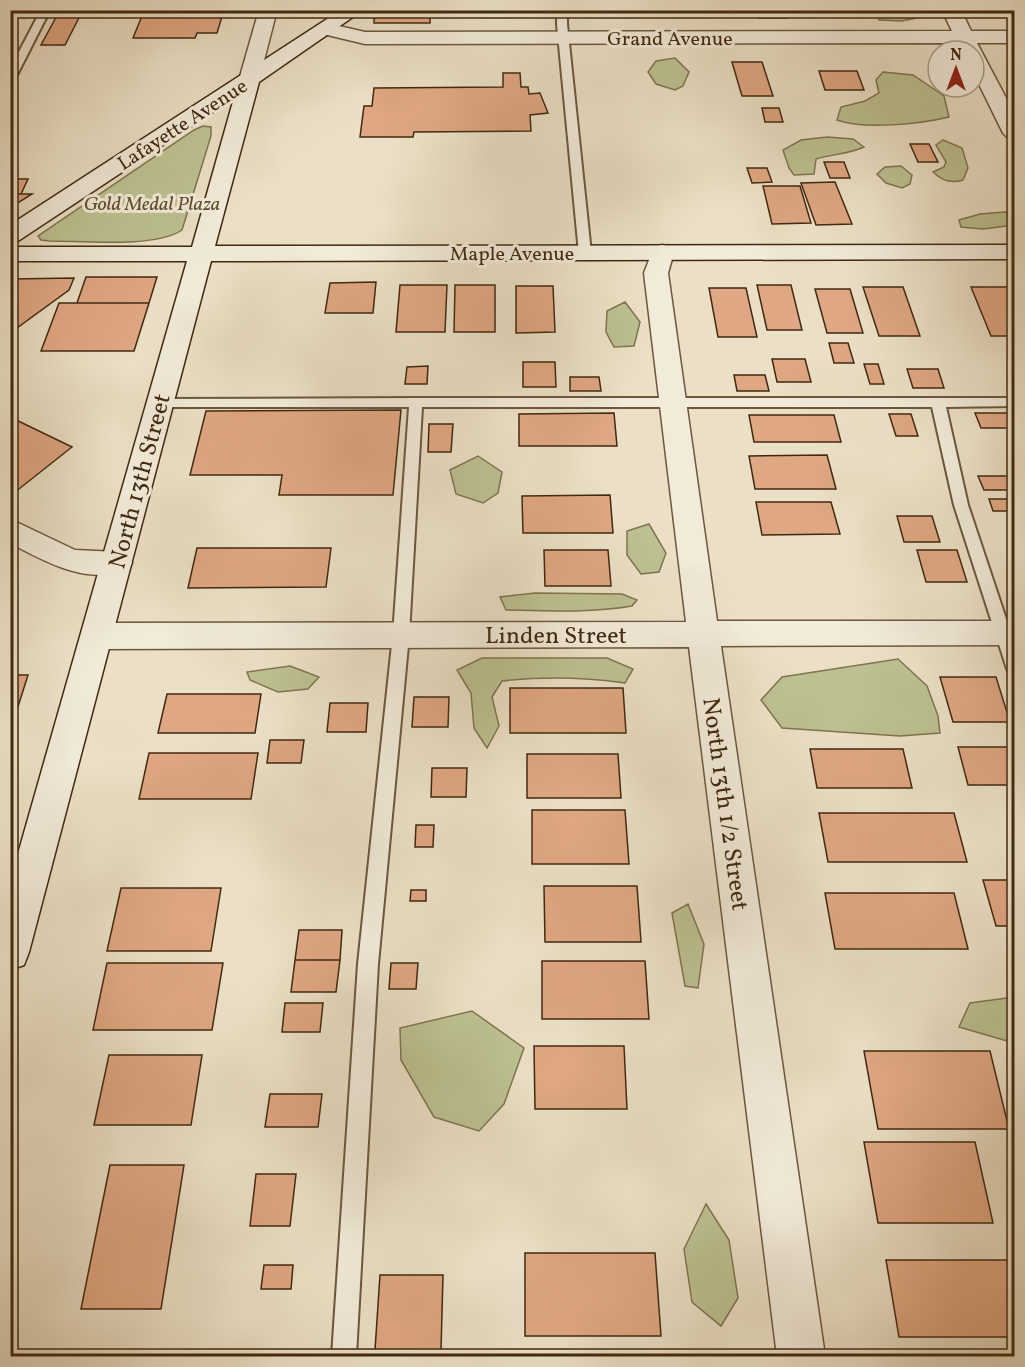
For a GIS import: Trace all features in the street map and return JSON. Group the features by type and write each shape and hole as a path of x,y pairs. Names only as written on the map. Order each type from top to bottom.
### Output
{"street":[{"name":"North 13th Street","path":"10,952 268,10"},
{"name":"Lafayette Avenue","path":"10,236 354,10"},
{"path":"951,10 966,39"},
{"name":"Grand Avenue","path":"326,29 365,38 565,38 926,46"},
{"name":"Grand Avenue","path":"986,43 1014,37"},
{"path":"986,78 1014,132"},
{"name":"North 13th 1/2 Street","path":"662,252 656,273 672,403 801,1356"},
{"name":"Maple Avenue","path":"10,254 1014,252"},
{"path":"10,530 68,560 84,563 117,563"},
{"name":"Linden Street","path":"97,636 1009,633"}],"lane":[{"path":"10,79 46,10"},
{"path":"567,10 562,17 585,253"},
{"path":"344,1356 368,964 401,635 416,402"},
{"path":"938,402 962,505 1009,633 1014,666"},
{"path":"161,403 1014,402"}],"green space":[{"path":"912,10 918,13 916,18 902,21 879,20 875,12"},
{"path":"675,58 689,72 683,86 675,90 656,84 648,72 656,61"},
{"path":"883,72 913,75 926,84 926,99 945,99 949,117 908,124 877,125 862,125 837,120 841,107 865,101 879,93 876,80"},
{"name":"Gold Medal Plaza","path":"203,126 211,127 211,136 182,230 170,236 155,239 118,242 49,241 41,240 38,236 194,130"},
{"path":"827,137 853,139 864,147 816,159 814,174 794,175 783,150 801,140"},
{"path":"943,140 962,148 968,168 963,180 947,181 933,172 944,167 946,162 936,145"},
{"path":"901,166 912,175 910,184 902,188 886,183 877,174 885,167"},
{"path":"1005,212 1014,216 1014,225 983,229 961,227 959,220 980,214"},
{"path":"625,302 640,322 634,346 614,347 606,332 607,311"},
{"path":"478,456 502,472 498,493 483,503 456,494 450,470"},
{"path":"649,524 666,553 659,572 641,574 627,555 627,531"},
{"path":"535,593 622,594 637,600 632,606 617,608 538,611 506,610 500,597"},
{"path":"482,658 607,658 633,669 625,683 564,678 502,681 492,697 499,726 487,748 474,728 471,693 457,670"},
{"path":"898,659 927,686 938,716 940,733 900,736 782,728 761,700 782,677"},
{"path":"290,666 319,677 308,689 278,692 250,680 247,672"},
{"path":"688,904 704,944 698,988 685,986 672,913"},
{"path":"1014,997 1014,1043 959,1027 970,1003"},
{"path":"472,1011 524,1048 504,1104 479,1131 434,1117 401,1060 400,1028"},
{"path":"706,1204 729,1240 738,1298 721,1326 692,1302 684,1249"}],"building":[{"path":"60,10 83,10 65,45 41,45"},
{"path":"224,10 217,33 197,33 195,38 133,38 144,11"},
{"path":"388,10 430,10 430,23 374,23 374,19"},
{"path":"675,10 707,10 708,15 675,15"},
{"path":"718,10 746,10 747,15 719,15"},
{"path":"756,10 785,10 787,18 758,18"},
{"path":"800,10 829,10 830,13 801,13"},
{"path":"732,62 762,62 773,96 742,96"},
{"path":"819,71 857,71 864,90 825,90"},
{"path":"503,73 520,73 521,87 528,87 529,94 540,93 548,113 530,115 531,131 414,132 413,137 360,137 364,106 372,106 374,88 503,87"},
{"path":"762,108 779,108 783,122 765,122"},
{"path":"910,144 929,144 938,162 918,162"},
{"path":"824,162 844,162 850,178 830,178"},
{"path":"747,168 767,168 772,182 752,183"},
{"path":"10,179 28,179 21,194 10,194"},
{"path":"835,182 852,224 816,225 801,183"},
{"path":"763,186 800,186 811,223 772,224"},
{"path":"10,194 32,194 10,208"},
{"path":"86,277 157,277 149,303 77,303"},
{"path":"74,278 69,290 10,333 10,279"},
{"path":"376,282 373,313 325,313 330,283"},
{"path":"400,285 447,285 445,332 396,332"},
{"path":"455,285 495,285 495,332 454,332"},
{"path":"757,285 791,285 802,330 767,330"},
{"path":"516,286 553,286 555,332 516,333"},
{"path":"863,287 903,287 920,336 879,336"},
{"path":"971,287 1014,287 1014,336 991,336"},
{"path":"709,288 746,288 757,337 718,337"},
{"path":"815,289 850,289 863,333 827,333"},
{"path":"59,303 149,303 134,351 41,351"},
{"path":"829,343 848,343 854,363 834,363"},
{"path":"772,359 805,359 811,382 777,382"},
{"path":"523,362 555,362 556,387 523,387"},
{"path":"864,364 878,364 884,384 870,384"},
{"path":"428,366 427,384 405,384 407,367"},
{"path":"907,369 938,369 944,388 913,388"},
{"path":"734,375 765,375 769,391 737,391"},
{"path":"570,377 599,377 601,391 570,391"},
{"path":"401,410 393,495 279,495 282,475 190,475 206,411"},
{"path":"614,413 617,446 519,446 519,414"},
{"path":"975,413 1010,413 1014,428 981,428"},
{"path":"889,414 911,414 918,436 896,436"},
{"path":"749,415 834,415 841,442 754,442"},
{"path":"10,417 72,447 10,496"},
{"path":"429,424 453,424 451,452 428,452"},
{"path":"827,455 836,489 755,489 749,456"},
{"path":"978,476 1014,476 1014,490 984,490"},
{"path":"610,495 613,533 523,533 522,496"},
{"path":"989,499 1008,499 1012,511 993,511"},
{"path":"756,502 831,502 840,534 762,535"},
{"path":"897,516 932,516 940,542 904,542"},
{"path":"197,548 331,548 326,587 188,588"},
{"path":"544,550 608,550 611,586 545,586"},
{"path":"917,550 957,550 967,582 926,582"},
{"path":"10,675 28,675 16,713 10,713"},
{"path":"940,677 996,677 1010,722 953,722"},
{"path":"510,688 623,688 626,733 510,733"},
{"path":"167,694 261,694 255,733 158,733"},
{"path":"414,697 449,697 448,727 412,727"},
{"path":"330,703 368,703 366,732 327,732"},
{"path":"270,740 304,740 301,763 267,763"},
{"path":"958,747 1014,747 1014,785 968,785"},
{"path":"810,749 903,749 912,788 817,788"},
{"path":"149,753 258,753 251,799 139,799"},
{"path":"527,754 618,754 621,798 527,798"},
{"path":"432,768 467,768 466,797 431,797"},
{"path":"532,810 625,810 629,864 532,864"},
{"path":"819,813 954,813 967,862 828,862"},
{"path":"416,825 434,825 433,847 415,847"},
{"path":"983,880 1014,880 1014,926 996,926"},
{"path":"544,886 637,886 641,942 545,942"},
{"path":"121,888 221,888 211,951 107,951"},
{"path":"411,890 426,890 426,901 410,901"},
{"path":"825,893 954,893 968,949 835,949"},
{"path":"299,930 342,930 340,960 295,960"},
{"path":"295,960 340,960 336,992 291,992"},
{"path":"542,961 645,961 649,1019 542,1019"},
{"path":"107,963 223,963 212,1030 93,1030"},
{"path":"391,963 418,963 416,989 389,989"},
{"path":"285,1003 323,1003 320,1032 282,1032"},
{"path":"534,1046 624,1046 627,1109 535,1109"},
{"path":"864,1051 990,1051 1009,1129 878,1129"},
{"path":"109,1055 202,1055 191,1125 94,1125"},
{"path":"270,1094 322,1094 318,1127 265,1127"},
{"path":"864,1142 975,1142 993,1223 878,1223"},
{"path":"110,1165 184,1165 161,1309 81,1309"},
{"path":"256,1174 296,1174 290,1226 250,1226"},
{"path":"525,1253 655,1253 661,1336 525,1336"},
{"path":"886,1260 1014,1260 1014,1337 899,1337"},
{"path":"264,1265 293,1265 291,1289 261,1289"},
{"path":"380,1275 443,1275 441,1350 375,1350"}]}
